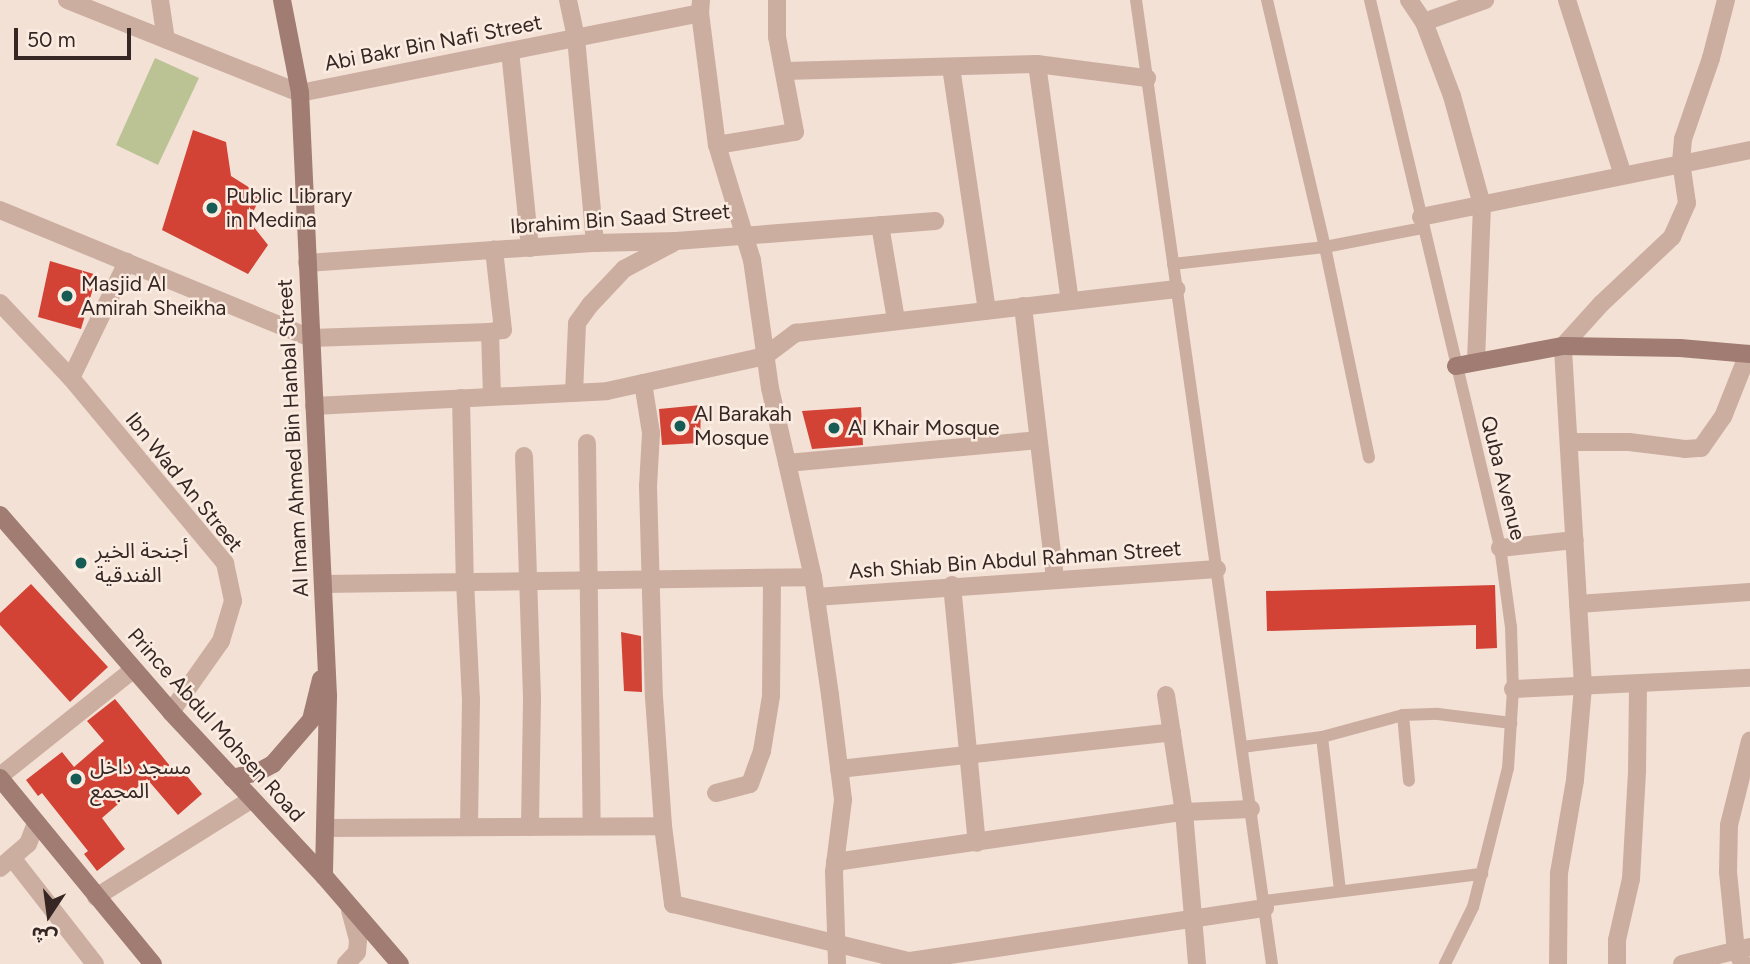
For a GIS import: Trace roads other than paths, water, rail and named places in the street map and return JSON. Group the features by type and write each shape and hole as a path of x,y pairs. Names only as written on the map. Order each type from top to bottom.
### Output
{"main road":[{"name":"Al Imam Ahmed Bin Hanbal Street","path":"282,0 300,93 326,659 327,828 324,876"},
{"path":"1456,366 1563,346 1680,348 1749,354"},
{"name":"Prince Abdul Mohsen Road","path":"0,515 171,712 324,876 350,910 400,964"},
{"path":"232,778 258,772 272,764 311,720 326,659"},
{"path":"1,780 153,964"}],"street":[{"path":"67,0 90,5 166,40 300,93"},
{"path":"160,0 166,40"},
{"path":"568,0 576,38 595,243"},
{"path":"717,145 795,132 777,37 777,0"},
{"path":"1136,0 1272,964"},
{"path":"1268,0 1325,247 1369,457"},
{"name":"Quba Avenue","path":"1370,0 1500,548 1511,627 1513,689 1508,768 1473,907 1445,964"},
{"path":"1409,0 1424,22 1452,96 1482,205 1476,362"},
{"path":"1424,22 1485,0"},
{"path":"1567,0 1623,175"},
{"path":"1558,964 1559,873 1575,780 1583,687 1563,346 1672,237 1687,203 1681,162 1683,139 1711,58 1726,0"},
{"path":"700,7 717,145 752,260 765,356 816,597 843,800 835,862 837,964"},
{"name":"Abi Bakr Bin Nafi Street","path":"300,93 576,38 700,7"},
{"path":"510,51 530,248"},
{"path":"785,71 1037,64 1147,78"},
{"path":"1037,64 1070,301"},
{"path":"951,66 986,310"},
{"path":"1173,264 1325,247 1482,205 1681,162 1750,150"},
{"path":"0,210 311,338 503,330 494,250"},
{"name":"Ibrahim Bin Saad Street","path":"307,263 595,243 676,242 743,234 935,221"},
{"path":"880,225 896,320"},
{"path":"574,393 577,323 591,304 624,270 676,242"},
{"path":"71,379 127,262"},
{"path":"314,406 607,391 765,356 796,333 1176,289"},
{"name":"Ibn Wad An Street","path":"0,303 71,379 225,563 233,601 221,641 171,712"},
{"path":"1023,306 1055,578"},
{"path":"490,332 492,396"},
{"path":"1569,442 1629,442 1685,449 1701,448 1723,417 1749,354"},
{"path":"643,383 651,433 648,486 653,579 654,697 663,826 673,904 916,962 1194,918 1340,891 1482,874"},
{"path":"461,398 465,582 471,699 469,827"},
{"path":"787,463 1038,440"},
{"path":"587,443 592,826"},
{"path":"524,456 532,699 530,827"},
{"path":"1500,548 1574,540"},
{"name":"Ash Shiab Bin Abdul Rahman Street","path":"816,597 952,585 1217,569"},
{"path":"323,584 813,577"},
{"path":"716,793 750,784 762,751 771,696 772,578"},
{"path":"952,585 977,843"},
{"path":"1578,604 1750,592"},
{"path":"1,780 134,669"},
{"path":"1513,689 1750,678"},
{"path":"1617,964 1617,940 1631,879 1637,769 1637,684"},
{"path":"1166,695 1184,813 1197,964"},
{"path":"1242,747 1322,737 1403,715 1438,714 1511,723"},
{"path":"1403,715 1409,781"},
{"path":"839,769 1172,732"},
{"path":"1322,737 1340,891"},
{"path":"1682,964 1743,954 1728,872 1729,825 1750,741"},
{"path":"96,897 252,799"},
{"path":"835,862 1184,813 1251,809"},
{"path":"36,823 28,844 7,864 95,964"},
{"path":"327,828 663,826"},
{"path":"350,910 358,940 355,960"}],"place":[{"name":"Public Library in Medina","path":"212,208"},
{"name":"Masjid Al Amirah Sheikha","path":"67,296"},
{"name":"Al Barakah Mosque","path":"680,426"},
{"name":"Al Khair Mosque","path":"834,428"},
{"name":"أجنحة الخير الفندقية","path":"81,563"},
{"name":"مسجد داخل المجمع","path":"76,779"}]}
